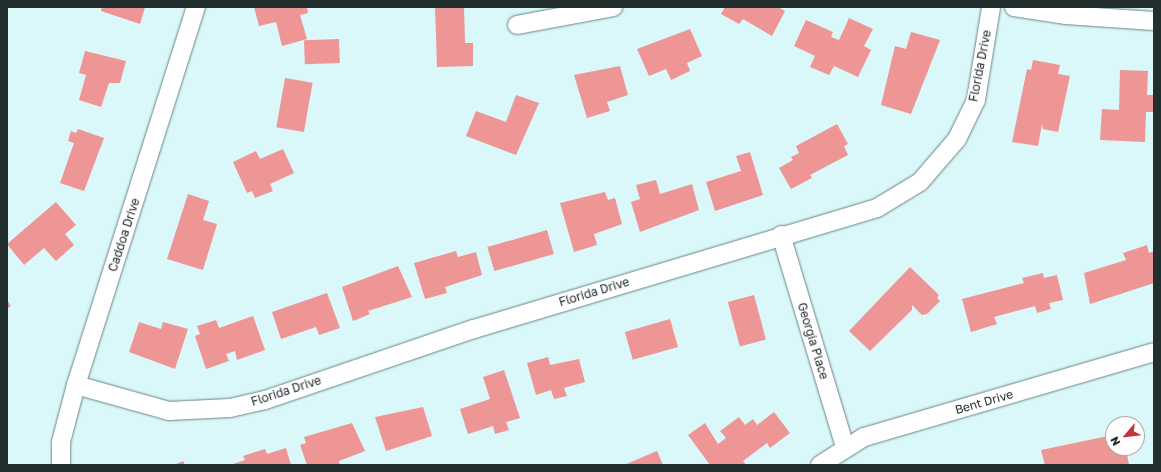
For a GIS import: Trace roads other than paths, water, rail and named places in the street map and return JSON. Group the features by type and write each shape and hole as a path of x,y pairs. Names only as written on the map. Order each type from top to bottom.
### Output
{"street":[{"name":"Caddoa Drive","path":"61,465 61,442 76,385 196,7"},
{"path":"517,25 614,7"},
{"name":"Florida Drive","path":"76,385 168,411 230,408 265,400 474,328 781,235 877,208 907,191 944,158 976,100 991,7"},
{"path":"1014,7 1066,15 1154,21"},
{"name":"Georgia Place","path":"781,235 845,447"},
{"name":"Bent Drive","path":"820,465 845,447 864,436 1154,352"}]}
